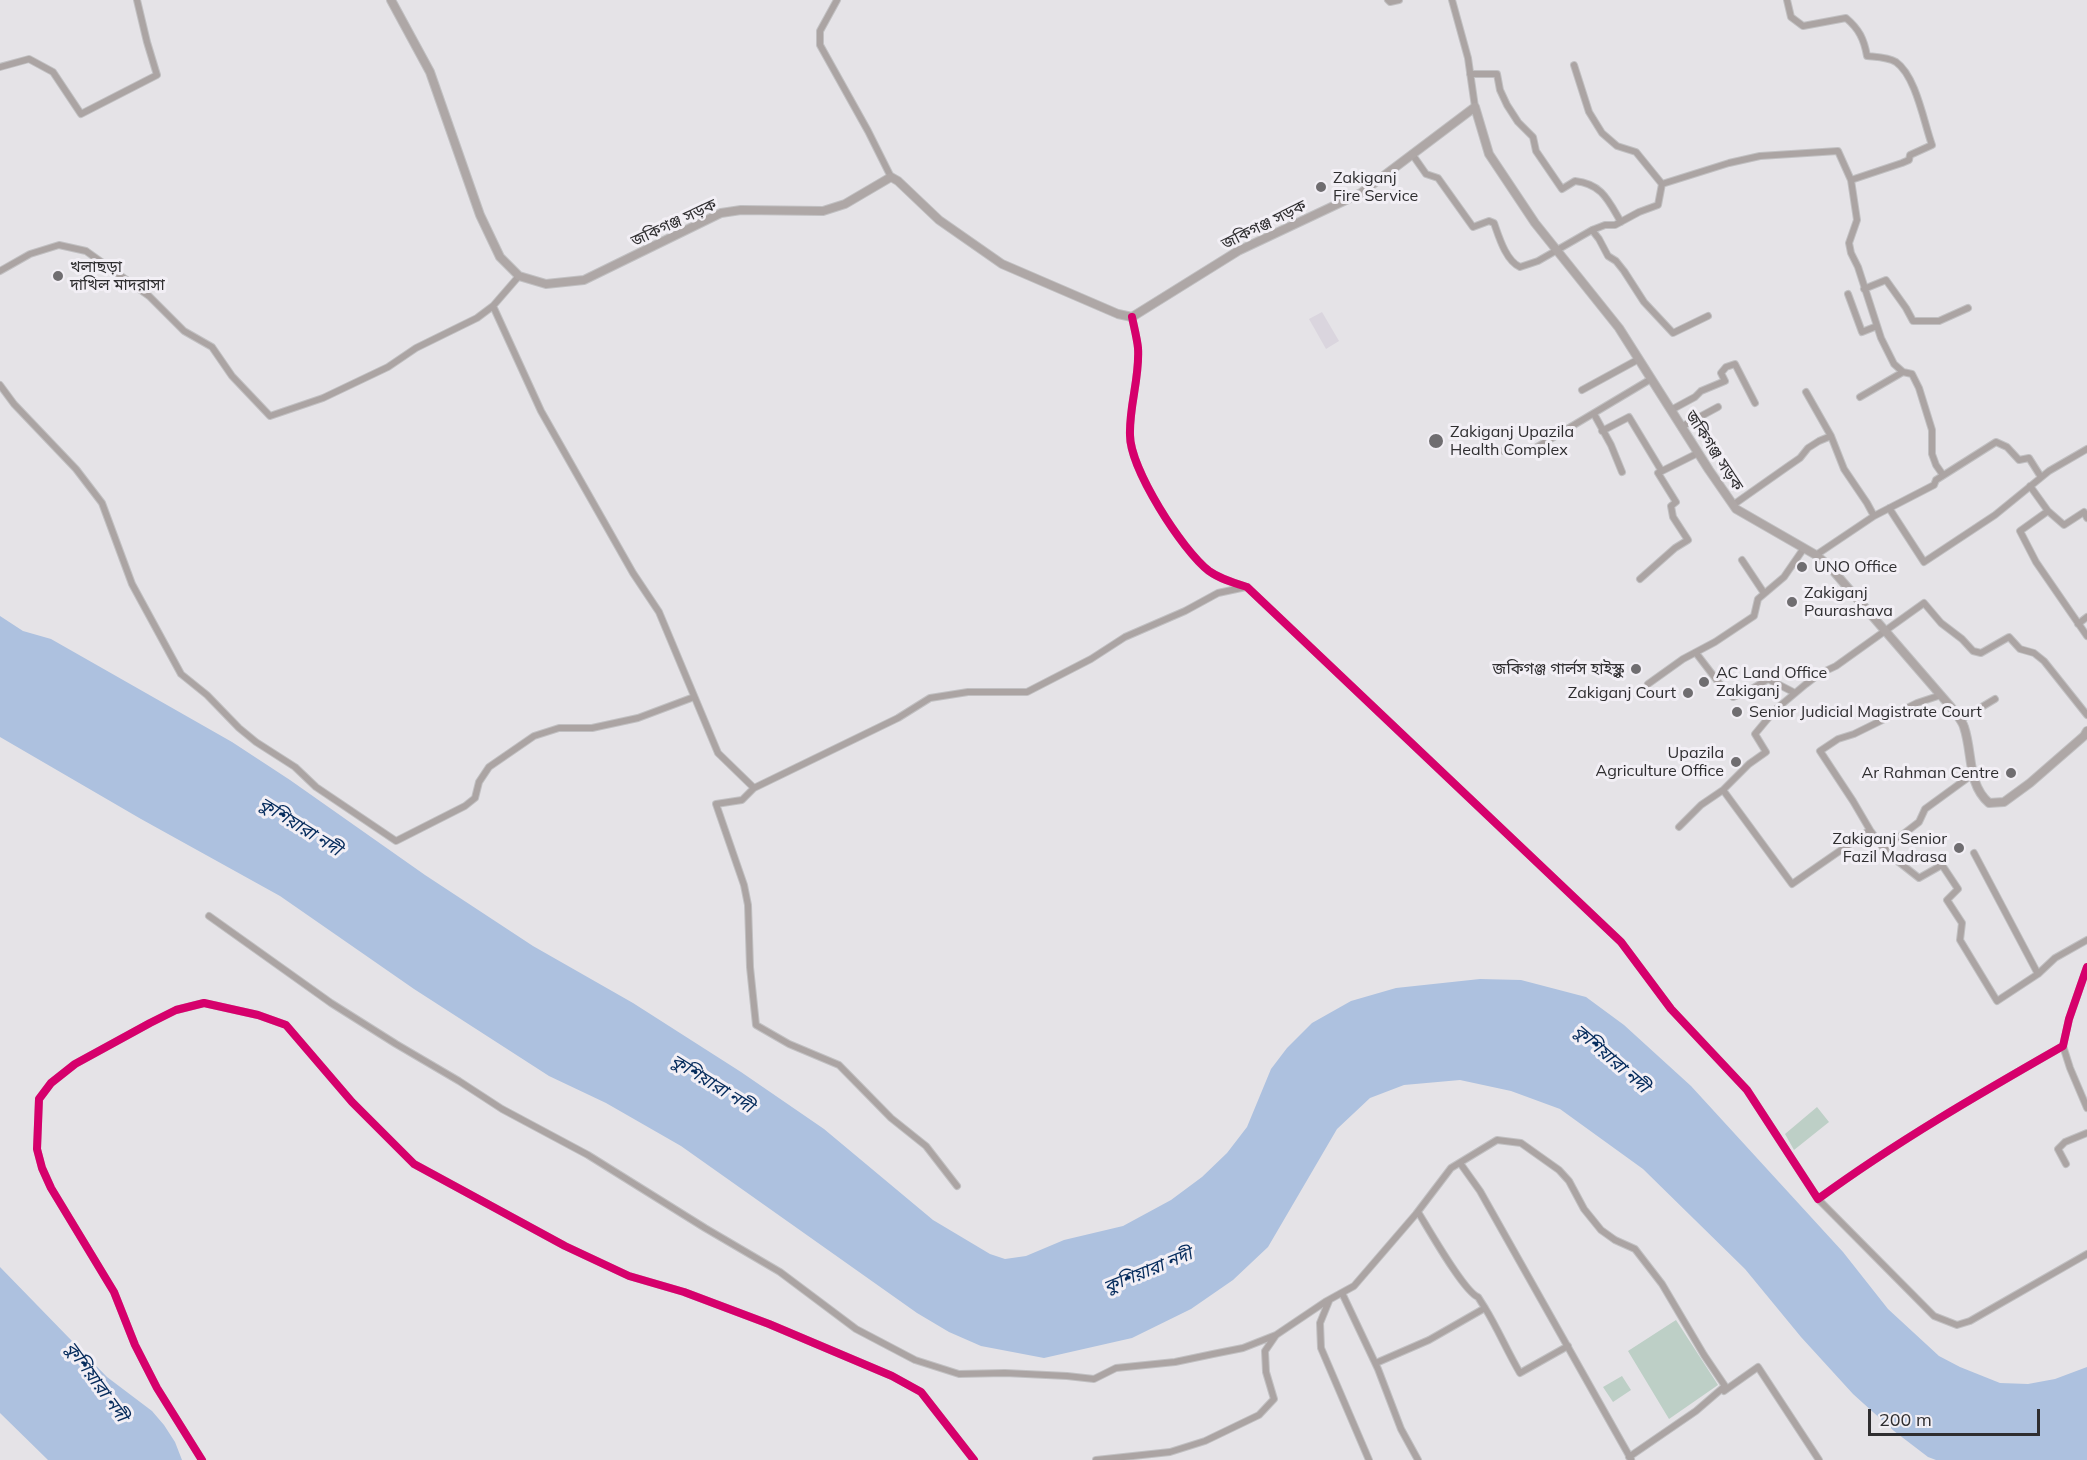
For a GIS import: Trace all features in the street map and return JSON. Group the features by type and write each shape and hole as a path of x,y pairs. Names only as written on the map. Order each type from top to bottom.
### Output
{"main road":[{"path":"391,0 430,72 480,215 500,257 519,276"},
{"name":"জকিগঞ্জ সড়ক","path":"1132,317 1238,250 1361,193 1475,107 1489,153 1535,223 1619,328 1736,509 1816,555 1829,566 1941,695 1964,725 1973,774 1980,796 1989,803 2004,802 2030,783 2087,731"},
{"path":"891,177 939,220 1002,264 1118,314 1132,317"},
{"name":"জকিগঞ্জ সড়ক","path":"519,276 546,284 584,280 721,213 741,210 823,211 845,204 891,177"}],"street":[{"path":"0,67 29,59 52,72 81,114 157,75 137,0"},
{"path":"837,0 819,31 819,45 891,177"},
{"path":"1388,0 1390,2 1399,0"},
{"path":"1452,0 1468,58 1475,107"},
{"path":"1786,0 1791,17 1803,26 1846,18 1857,27 1864,40 1867,56 1895,61 1908,76 1913,88 1932,145 1910,155 1909,160 1851,180"},
{"path":"1412,154 1426,174 1438,178 1473,227 1489,221 1494,223 1514,264 1520,267 1538,261 1592,230 1605,225 1615,225 1658,205 1662,184 1636,152 1617,146 1602,133 1589,112 1574,65"},
{"path":"1470,74 1497,74 1500,90 1507,105 1518,122 1533,137 1536,151 1562,189 1575,181 1589,183 1604,194 1621,222"},
{"path":"1662,184 1760,156 1838,151 1851,180 1857,220 1849,243 1851,253 1893,364 1903,372 1912,374 1919,388 1932,430 1932,454 1943,476"},
{"path":"1592,230 1608,256 1616,261 1624,271 1644,302 1673,333 1708,316"},
{"path":"0,271 30,254 59,245 86,251 120,278 149,296 184,332 212,347 232,376 270,416 323,398 388,367 417,348 477,318 493,306 519,276"},
{"path":"1864,289 1886,280 1913,321 1939,321 1968,308"},
{"path":"1848,294 1862,332 1877,326"},
{"path":"493,306 541,411 628,564 659,612 718,753 754,788"},
{"path":"1132,317 1138,349 1130,436 1145,480 1177,535 1209,571 1226,581 1247,587 1622,942 1671,1009 1747,1090 1818,1199 1934,1316 1957,1324 1970,1321 2087,1254"},
{"path":"1582,390 1639,359"},
{"path":"1671,410 1695,397 1701,391 1725,381 1721,373 1735,364 1755,403"},
{"path":"1860,397 1903,372"},
{"path":"1503,451 1520,453 1532,450 1651,379"},
{"path":"0,385 14,404 76,469 102,503 132,584 181,674 207,695 256,742 295,767 316,787 396,841 465,806 475,798 479,782 489,767 534,736 559,728 592,728 638,718 694,697"},
{"path":"1806,392 1831,436 1844,469 1874,516"},
{"path":"1682,427 1718,407"},
{"path":"1593,414 1622,471"},
{"path":"1602,431 1629,417 1661,470"},
{"path":"1733,505 1800,458 1808,448 1831,436"},
{"path":"1816,555 1874,516 1934,485 1936,480 1995,442 2007,447 2019,460 2029,458 2041,477"},
{"path":"1889,508 1924,562 1995,515 2041,477 2087,449"},
{"path":"1640,579 1675,548 1688,540 1673,517 1671,506 1676,502 1658,473 1698,453"},
{"path":"2030,486 2048,511 2064,525 2084,512 2087,518"},
{"path":"2048,511 2020,531 2036,562 2087,636"},
{"path":"1648,684 1683,659 1754,616 1758,599 1784,577 1804,548"},
{"path":"1742,560 1764,593"},
{"path":"957,1186 926,1146 891,1118 838,1065 789,1044 756,1025 750,967 748,905 744,885 716,804 742,800 754,788 898,718 930,698 968,692 1027,692 1091,659 1125,637 1185,611 1218,593 1247,587"},
{"path":"1679,827 1701,805 1723,790 1749,764 1766,752 1755,734 1775,710 1819,674 1836,666 1924,603 1972,651 1981,653 2009,637 2020,649 2034,653 2044,661 2087,715"},
{"path":"2078,624 2087,617"},
{"path":"1696,653 1733,697 1768,679 1795,693"},
{"path":"1941,695 1917,703 1854,734 1838,739 1820,751 1884,849 1919,878 1942,864 1958,889 1947,900 1962,923 1960,940 1997,1001 2038,974 2055,958 2087,940"},
{"path":"1960,720 1995,699"},
{"path":"1884,849 1919,822 1925,809 1973,774"},
{"path":"1723,790 1792,884 1870,830"},
{"path":"1974,853 2038,974"},
{"path":"210,916 331,1003 502,1109 588,1155 780,1272 856,1329 915,1360 959,1374 1067,1376 1094,1379 1116,1368 1175,1362 1243,1347 1276,1335 1354,1286 1418,1212 1451,1168 1497,1140 1521,1143 1559,1170 1569,1181 1584,1209 1601,1230 1615,1240 1635,1249 1651,1269 1725,1386 1696,1411 1628,1459"},
{"path":"2087,967 2069,1019 2063,1046 2087,1108"},
{"path":"202,1460 157,1388 135,1345 114,1292 51,1188 42,1167 37,1140 39,1099 51,1083 75,1064 176,1010 204,1003 258,1015 286,1025 352,1102 414,1164 565,1246 629,1276 684,1292 769,1324 892,1376 921,1392 974,1460"},
{"path":"1818,1199 1926,1125 2063,1046"},
{"path":"2067,1164 2058,1149 2065,1142 2087,1133"},
{"path":"1460,1163 1480,1191 1568,1346 1628,1459"},
{"path":"1418,1212 1458,1276 1472,1295 1478,1297 1500,1332 1501,1339 1520,1372 1568,1346"},
{"path":"1342,1293 1376,1363 1401,1429 1418,1460"},
{"path":"1329,1300 1320,1323 1321,1348 1369,1460"},
{"path":"1376,1363 1428,1340 1485,1308"},
{"path":"1096,1460 1170,1452 1204,1441 1258,1415 1274,1399 1266,1372 1265,1351 1276,1335"},
{"path":"1628,1459 1758,1367 1819,1460"}],"shaded area":[{"path":"1322,312 1339,341 1326,349 1309,319"}],"green space":[{"path":"1817,1107 1829,1122 1794,1150 1785,1134"},
{"path":"1676,1320 1718,1385 1669,1419 1628,1351"},
{"path":"1622,1376 1631,1390 1613,1402 1603,1387"}],"water":[{"name":"কুশিয়ারা নদী","path":"0,616 23,631 51,639 232,742 425,875 533,946 633,1003 741,1072 824,1129 933,1220 990,1254 1005,1259 1026,1256 1064,1240 1123,1226 1171,1200 1202,1177 1227,1153 1247,1127 1271,1069 1287,1048 1312,1023 1351,1001 1396,988 1480,979 1521,980 1586,997 1624,1025 1691,1086 1843,1252 1888,1309 1939,1356 2000,1383 2028,1384 2055,1379 2087,1367 2087,1460 1936,1460 1928,1457 1894,1431 1853,1394 1801,1337 1745,1269 1643,1169 1560,1109 1511,1091 1460,1080 1404,1085 1370,1098 1337,1129 1268,1247 1233,1280 1191,1309 1132,1338 1044,1358 981,1346 949,1332 917,1313 681,1146 606,1103 549,1076 414,989 280,896 0,737"},
{"name":"কুশিয়ারা নদী","path":"0,1267 107,1377 152,1411 175,1442 182,1460 48,1460 0,1413"}],"cycle path":[{"path":"1132,317 1138,344 1130,424 1132,450 1159,508 1185,546 1209,571 1222,579 1247,587 1621,942 1671,1009 1747,1090 1818,1199 1908,1138 2063,1046 2069,1019 2087,967"},
{"path":"202,1460 157,1388 135,1345 114,1292 51,1188 37,1149 39,1099 51,1083 75,1064 150,1023 176,1010 204,1003 258,1015 286,1025 352,1102 414,1164 565,1246 629,1276 684,1292 769,1324 892,1376 921,1392 974,1460"}],"place":[{"name":"Zakiganj Fire Service","path":"1321,187"},
{"name":"খলাছড়া দাখিল মাদরাসা","path":"58,276"},
{"name":"Zakiganj Upazila Health Complex","path":"1436,441"},
{"name":"UNO Office","path":"1802,567"},
{"name":"Zakiganj Paurashava","path":"1792,602"},
{"name":"জকিগঞ্জ গার্লস হাইস্কুল","path":"1636,669"},
{"name":"AC Land Office Zakiganj","path":"1704,682"},
{"name":"Zakiganj Court","path":"1688,693"},
{"name":"Senior Judicial Magistrate Court","path":"1737,712"},
{"name":"Upazila Agriculture Office","path":"1736,762"},
{"name":"Ar Rahman Centre","path":"2011,773"},
{"name":"Zakiganj Senior Fazil Madrasa","path":"1959,848"}]}
